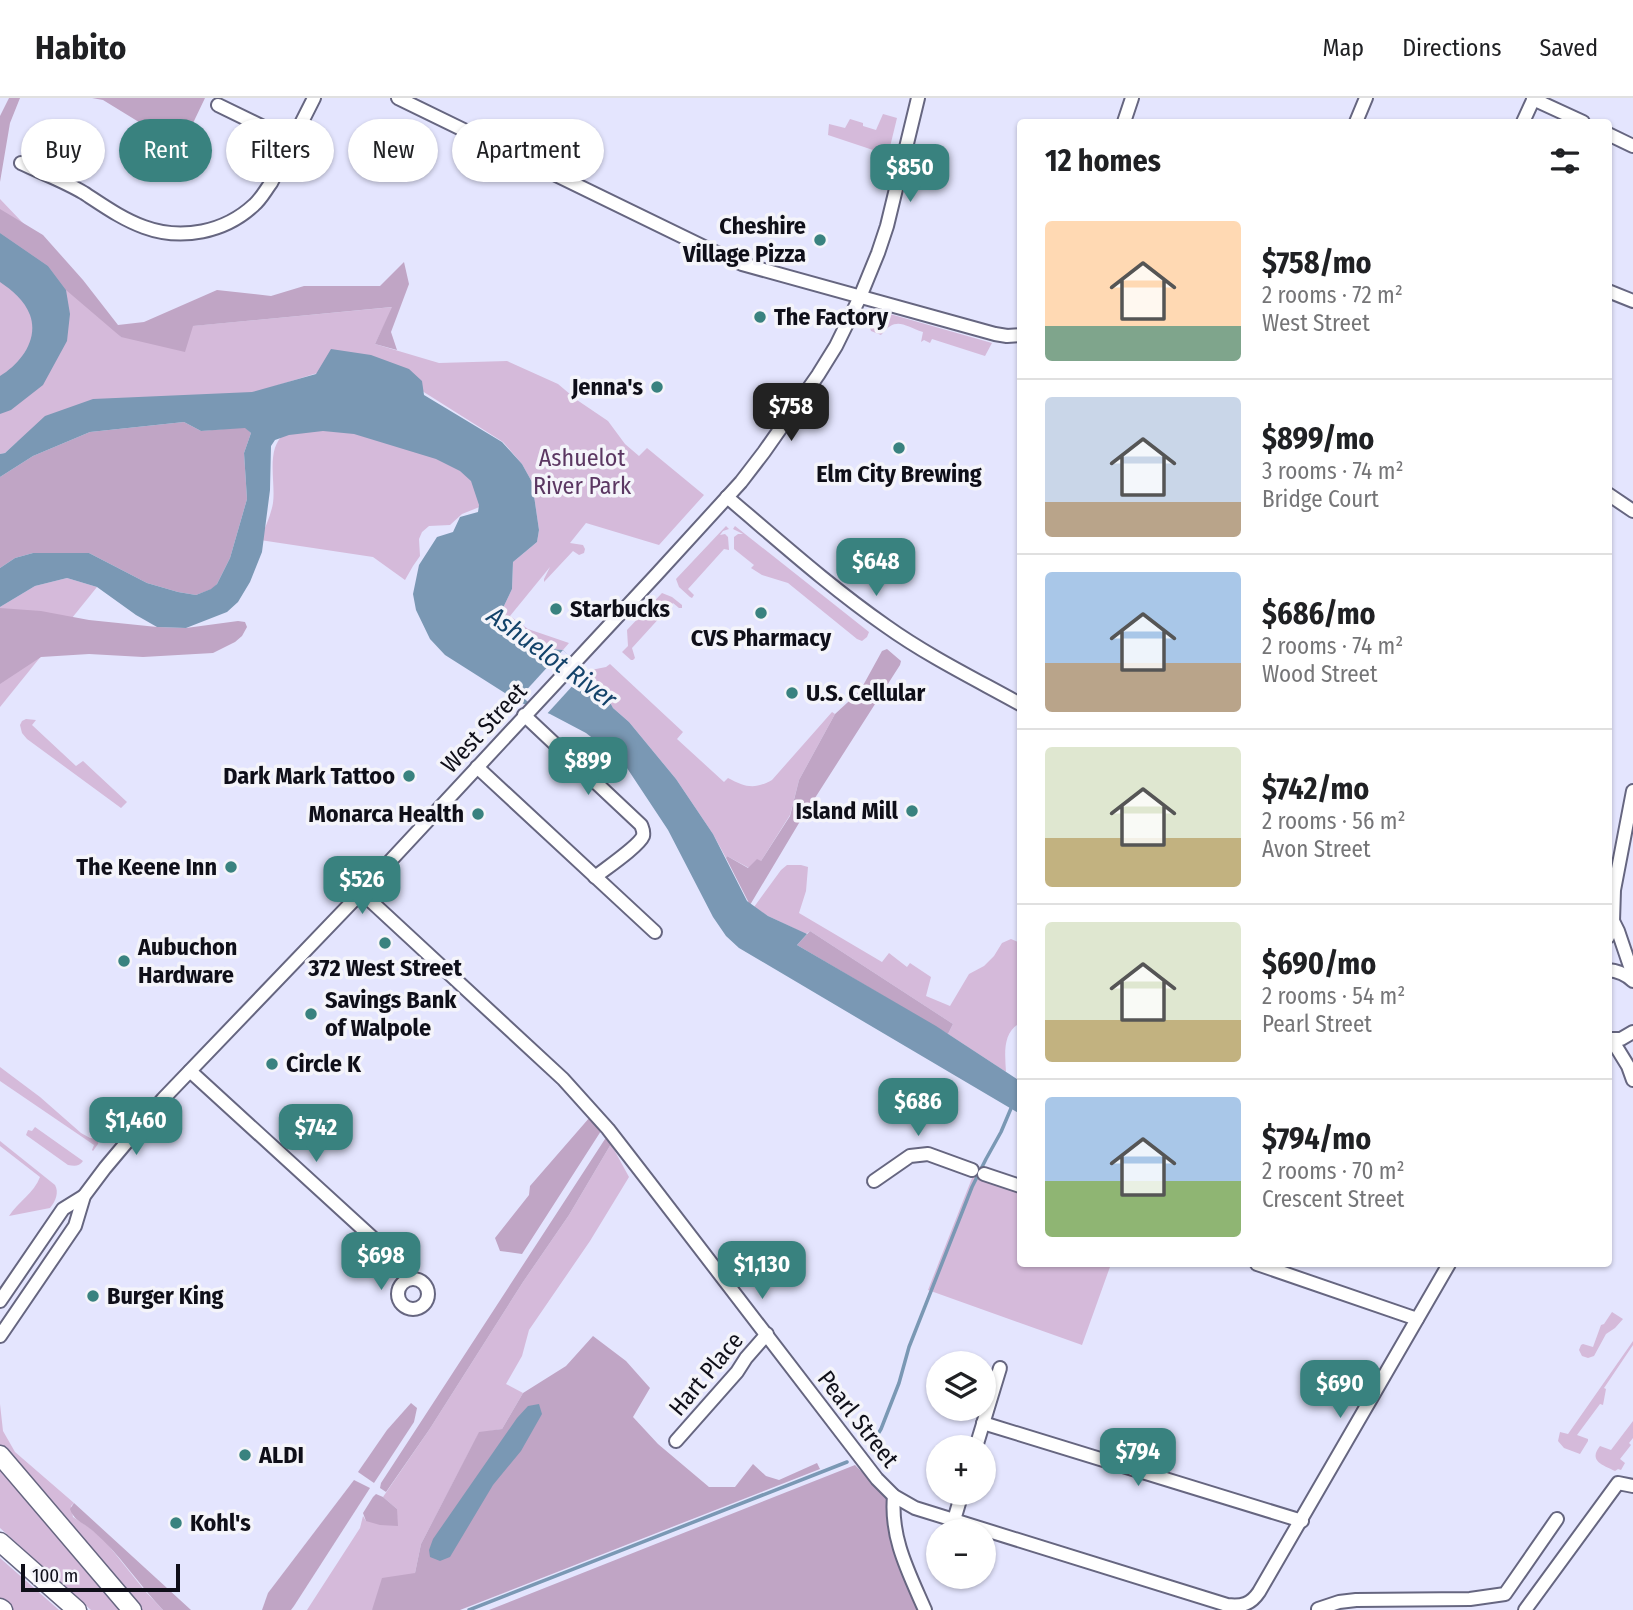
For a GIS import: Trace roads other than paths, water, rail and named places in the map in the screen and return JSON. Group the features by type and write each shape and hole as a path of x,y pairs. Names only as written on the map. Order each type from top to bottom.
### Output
{"highway":[{"path":"0,1455 132,1610"},
{"path":"0,1542 77,1610"}],"street":[{"path":"303,119 314,98"},
{"name":"West Street","path":"0,1301 63,1209 84,1196 163,1099 361,892 727,497 764,452 836,346 860,297 887,226 918,98"},
{"path":"1125,119 1132,98"},
{"path":"1357,119 1366,98"},
{"path":"401,99 734,261 995,334 1017,335"},
{"path":"1524,119 1534,99 1577,119"},
{"path":"218,105 247,119"},
{"path":"1612,136 1633,146"},
{"path":"61,182 104,208 144,227 166,233 214,229 254,205 272,182"},
{"path":"1612,293 1633,301"},
{"path":"727,497 887,627 1017,702"},
{"path":"1612,497 1633,511"},
{"path":"528,711 644,831 642,838 635,845 595,877"},
{"path":"477,767 655,932"},
{"path":"1612,924 1614,890 1633,791"},
{"name":"Pearl Street","path":"361,892 589,1105 866,1465 894,1496 915,1508 951,1519"},
{"path":"1613,921 1633,975"},
{"path":"1612,970 1628,976 1633,981"},
{"path":"1612,1040 1629,1036 1633,1032"},
{"path":"1612,1043 1628,1066 1633,1080"},
{"path":"190,1071 399,1262 409,1279"},
{"path":"874,1181 910,1156 928,1154 1017,1185"},
{"name":"West Street","path":"0,1336 75,1226 84,1196"},
{"path":"1266,1267 1417,1319"},
{"name":"Pearl Street","path":"996,1533 1227,1605 1245,1605 1256,1597 1302,1521 1447,1267"},
{"name":"Hart Place","path":"676,1441 767,1334"},
{"path":"980,1435 1000,1368"},
{"path":"984,1423 1302,1521"},
{"path":"1318,1609 1356,1600 1470,1599 1506,1594 1526,1609 1618,1483 1633,1486"},
{"path":"894,1496 897,1539 925,1610"},
{"path":"1506,1594 1557,1519"}],"water":[{"path":"0,233 48,266 66,290 70,314 67,341 43,385 11,410 0,414 0,376 21,358 26,350 32,324 28,310 13,292 0,282"},
{"name":"Ashuelot River","path":"331,349 371,355 409,369 422,381 424,395 502,442 522,464 532,482 539,530 537,542 513,562 512,589 503,608 506,626 527,647 563,650 604,691 613,708 629,722 676,779 713,834 747,901 768,916 807,934 797,945 936,1026 1017,1079 1017,1112 739,948 726,936 713,917 668,830 623,762 586,733 550,714 519,702 445,655 430,639 416,610 413,594 419,565 437,537 453,532 460,517 478,512 479,505 471,481 460,471 436,459 354,434 323,431 289,435 275,440 271,446 270,490 262,552 250,582 238,602 227,612 186,628 157,627 97,587 67,578 35,586 0,607 0,568 15,558 33,553 89,553 147,583 196,595 211,589 217,584 230,558 247,499 244,453 251,433 245,428 201,431 184,422 90,432 33,456 0,477 0,454 5,453 45,416 93,399 252,392 316,374"},
{"path":"539,1404 542,1414 521,1451 493,1485 450,1557 440,1561 430,1557 429,1550 433,1539 517,1418 528,1406"}],"waterway":[{"path":"873,1442 899,1383 909,1347 972,1187 1012,1106"},
{"path":"469,1610 847,1462"}],"place":[{"name":"Cheshire Village Pizza","path":"820,240"},
{"name":"The Factory","path":"760,317"},
{"name":"Jenna's","path":"657,387"},
{"name":"Elm City Brewing","path":"899,448"},
{"name":"Starbucks","path":"556,609"},
{"name":"CVS Pharmacy","path":"761,613"},
{"name":"U.S. Cellular","path":"792,693"},
{"name":"Dark Mark Tattoo","path":"409,776"},
{"name":"Island Mill","path":"912,811"},
{"name":"Monarca Health","path":"478,814"},
{"name":"The Keene Inn","path":"231,867"},
{"name":"372 West Street","path":"385,943"},
{"name":"Aubuchon Hardware","path":"124,961"},
{"name":"Savings Bank of Walpole","path":"311,1014"},
{"name":"Circle K","path":"272,1064"},
{"name":"Burger King","path":"93,1296"},
{"name":"ALDI","path":"245,1455"},
{"name":"Kohl's","path":"176,1523"}],"park label":[{"name":"Ashuelot River Park","path":"582,472"}]}
